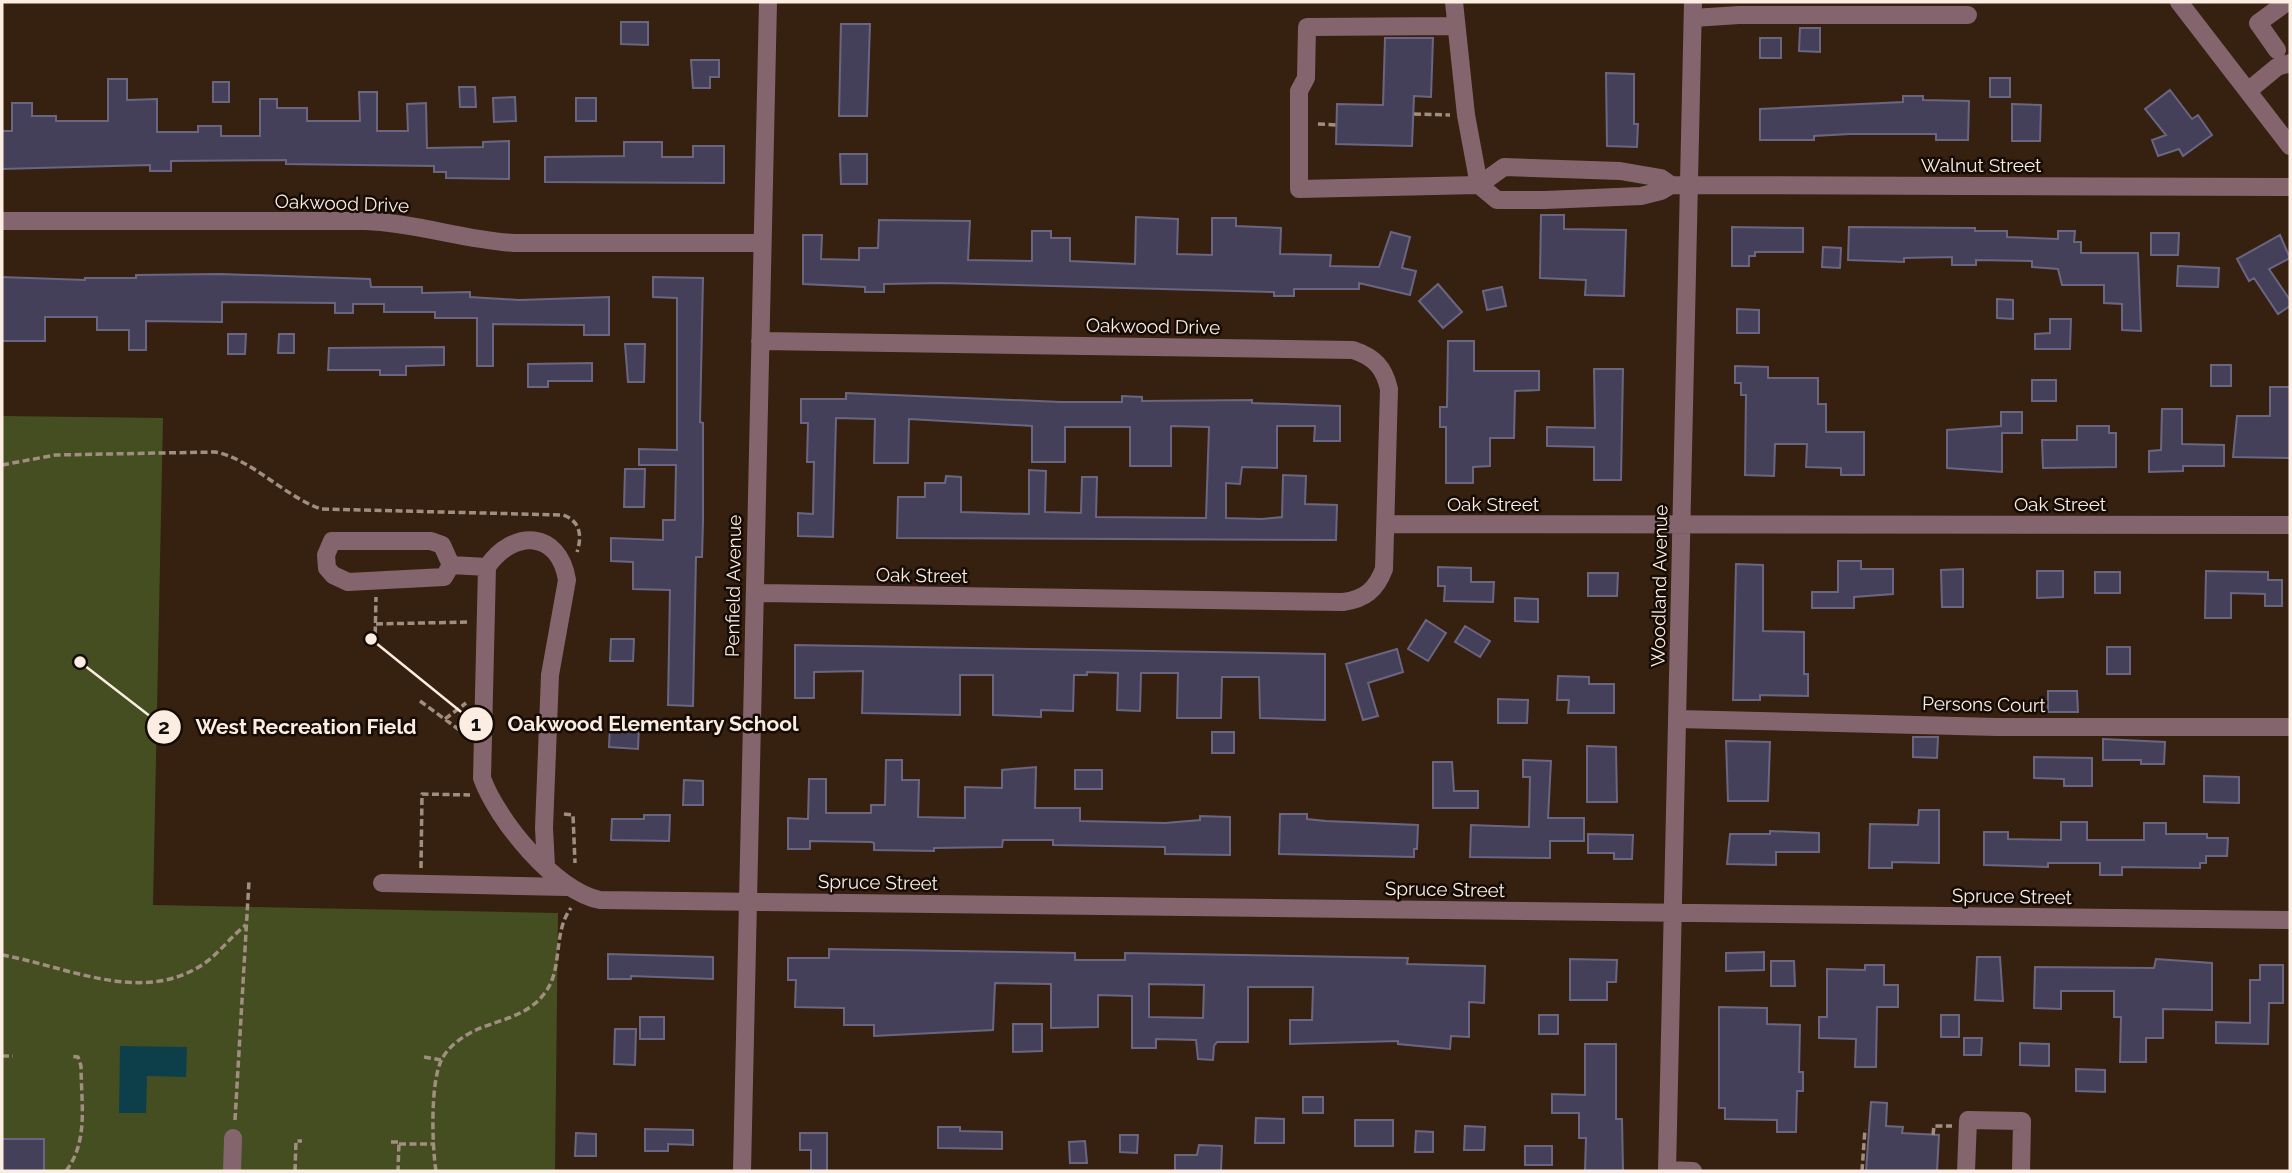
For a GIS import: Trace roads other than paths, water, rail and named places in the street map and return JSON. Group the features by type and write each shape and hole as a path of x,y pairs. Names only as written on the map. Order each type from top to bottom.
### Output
{"street":[{"name":"Penfield Avenue","path":"742,1171 768,2"},
{"path":"1454,2 1466,115 1479,185 1299,189 1299,91 1306,78 1307,27 1455,26"},
{"path":"2179,2 2290,146"},
{"path":"2248,91 2284,55 2258,23 2287,2"},
{"path":"1693,10 1740,15 1968,15"},
{"name":"Woodland Avenue","path":"1667,1170 1682,525 1680,185 1693,10"},
{"name":"Walnut Street","path":"1680,185 1632,172 1504,167 1479,185 1497,200 1641,196 1680,185 2290,187"},
{"name":"Oakwood Drive","path":"2,222 366,220 391,222 495,242 762,243"},
{"name":"Oakwood Drive","path":"760,341 1353,350 1367,354 1386,375 1389,389 1386,524"},
{"name":"Oak Street","path":"755,593 1343,602 1357,600 1379,582 1384,569 1386,524 2290,525"},
{"path":"546,866 544,828 550,675 567,580 565,566 557,551 544,543 530,540 516,542 503,549 487,567 482,778 487,793 546,866 566,887"},
{"path":"332,541 431,541 442,545 451,565 444,576 348,582 333,576 327,568 326,555 332,541"},
{"path":"451,565 487,567"},
{"name":"Persons Court","path":"1678,719 1997,727 2290,727"},
{"path":"382,883 566,887"},
{"name":"Spruce Street","path":"566,887 585,897 600,900 2290,920"},
{"path":"1966,1171 1968,1120 2022,1121 2021,1171"},
{"path":"232,1171 233,1138"},
{"path":"1667,1170 1693,1171"}],"water":[{"path":"120,1046 187,1047 186,1077 147,1076 146,1113 119,1113"}],"place":[{"name":"Oakwood Elementary School","path":"371,639"},
{"name":"West Recreation Field","path":"80,662"}]}
